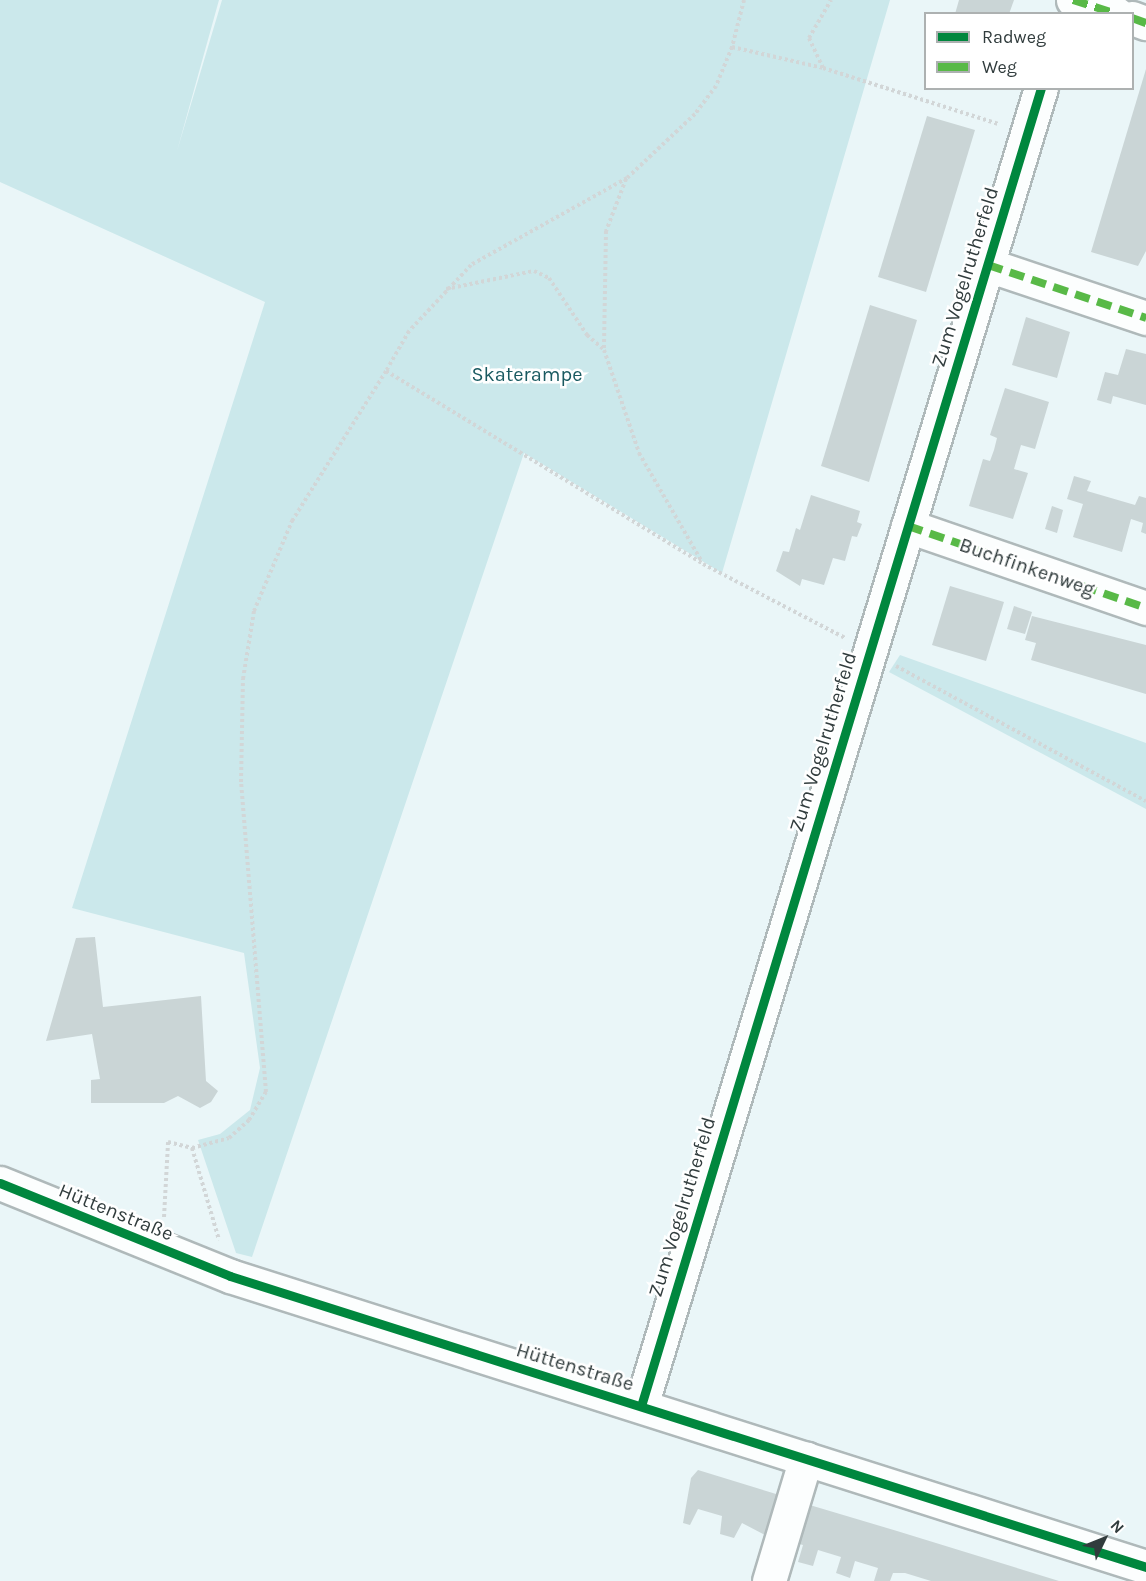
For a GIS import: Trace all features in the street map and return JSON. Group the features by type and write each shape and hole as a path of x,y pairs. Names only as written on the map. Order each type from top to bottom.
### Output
{"street":[{"path":"1073,0 1111,12"},
{"name":"Zum Vogelrutherfeld","path":"641,1406 1040,90"},
{"path":"988,265 1146,318"},
{"name":"Buchfinkenweg","path":"908,526 1146,608"},
{"name":"Hüttenstraße","path":"0,1183 163,1251 230,1276 1146,1567"},
{"path":"769,1581 806,1458"}],"path":[{"path":"163,1251 168,1142 192,1148 229,1138 249,1120 266,1092 241,782 243,679 254,611 292,521 386,371 442,290 471,265 627,178 695,114 716,86 732,47 744,0"},
{"path":"823,68 809,38 831,0"},
{"path":"732,47 823,68 1028,133"},
{"path":"627,178 606,231 604,350 639,453 703,564"},
{"path":"442,290 534,271 560,290 587,335 604,350"},
{"path":"386,371 703,564 1146,801"},
{"path":"192,1148 230,1276"}],"green space":[{"name":"Skaterampe","path":"0,0 219,0 177,151 222,0 890,0 722,573 524,453 252,1257 236,1253 198,1140 220,1134 250,1110 260,1068 244,953 72,908 265,302 0,182"},
{"path":"900,655 1146,743 1146,809 889,672"}],"building":[{"path":"959,0 1014,0 1010,12 956,12"},
{"path":"1146,69 1146,251 1138,266 1091,252"},
{"path":"927,116 975,130 926,292 878,277"},
{"path":"870,305 917,320 869,482 821,466"},
{"path":"1026,317 1070,332 1057,378 1012,365"},
{"path":"1126,349 1146,354 1146,405 1113,396 1111,404 1097,400 1105,372 1118,375"},
{"path":"1005,388 1049,402 1035,449 1021,445 1014,469 1028,473 1013,519 969,506 983,459 990,461 994,450 997,438 990,435"},
{"path":"1074,476 1091,481 1087,491 1135,505 1139,496 1146,498 1146,534 1141,532 1143,523 1131,519 1122,552 1073,537 1083,504 1067,499"},
{"path":"811,495 860,511 857,522 862,524 857,537 852,536 845,561 833,558 824,585 802,579 800,586 776,571 783,551 789,552 796,528 800,530"},
{"path":"1052,506 1063,510 1057,533 1045,529"},
{"path":"950,586 1004,602 986,661 932,645"},
{"path":"1014,606 1032,612 1025,634 1007,629"},
{"path":"1032,616 1146,645 1146,694 1031,660 1036,643 1025,640"},
{"path":"95,937 103,1007 201,996 206,1081 218,1091 211,1102 200,1108 178,1096 164,1103 91,1103 91,1080 100,1079 92,1034 46,1041 76,938"},
{"path":"698,1470 786,1497 767,1536 742,1523 734,1538 720,1534 722,1516 698,1509 690,1525 683,1523 691,1478"},
{"path":"803,1503 1059,1581 931,1581 905,1573 893,1573 890,1581 874,1581 878,1568 855,1561 850,1578 836,1573 841,1557 818,1550 813,1566 798,1562 803,1545 792,1542"}],"marked path":[{"path":"1073,0 1111,12"},
{"path":"1134,19 1146,23"},
{"path":"988,265 1146,318"},
{"path":"908,526 1146,608"}],"cycle path":[{"path":"641,1406 1040,90"},
{"path":"0,1183 230,1276 1146,1567"}]}
